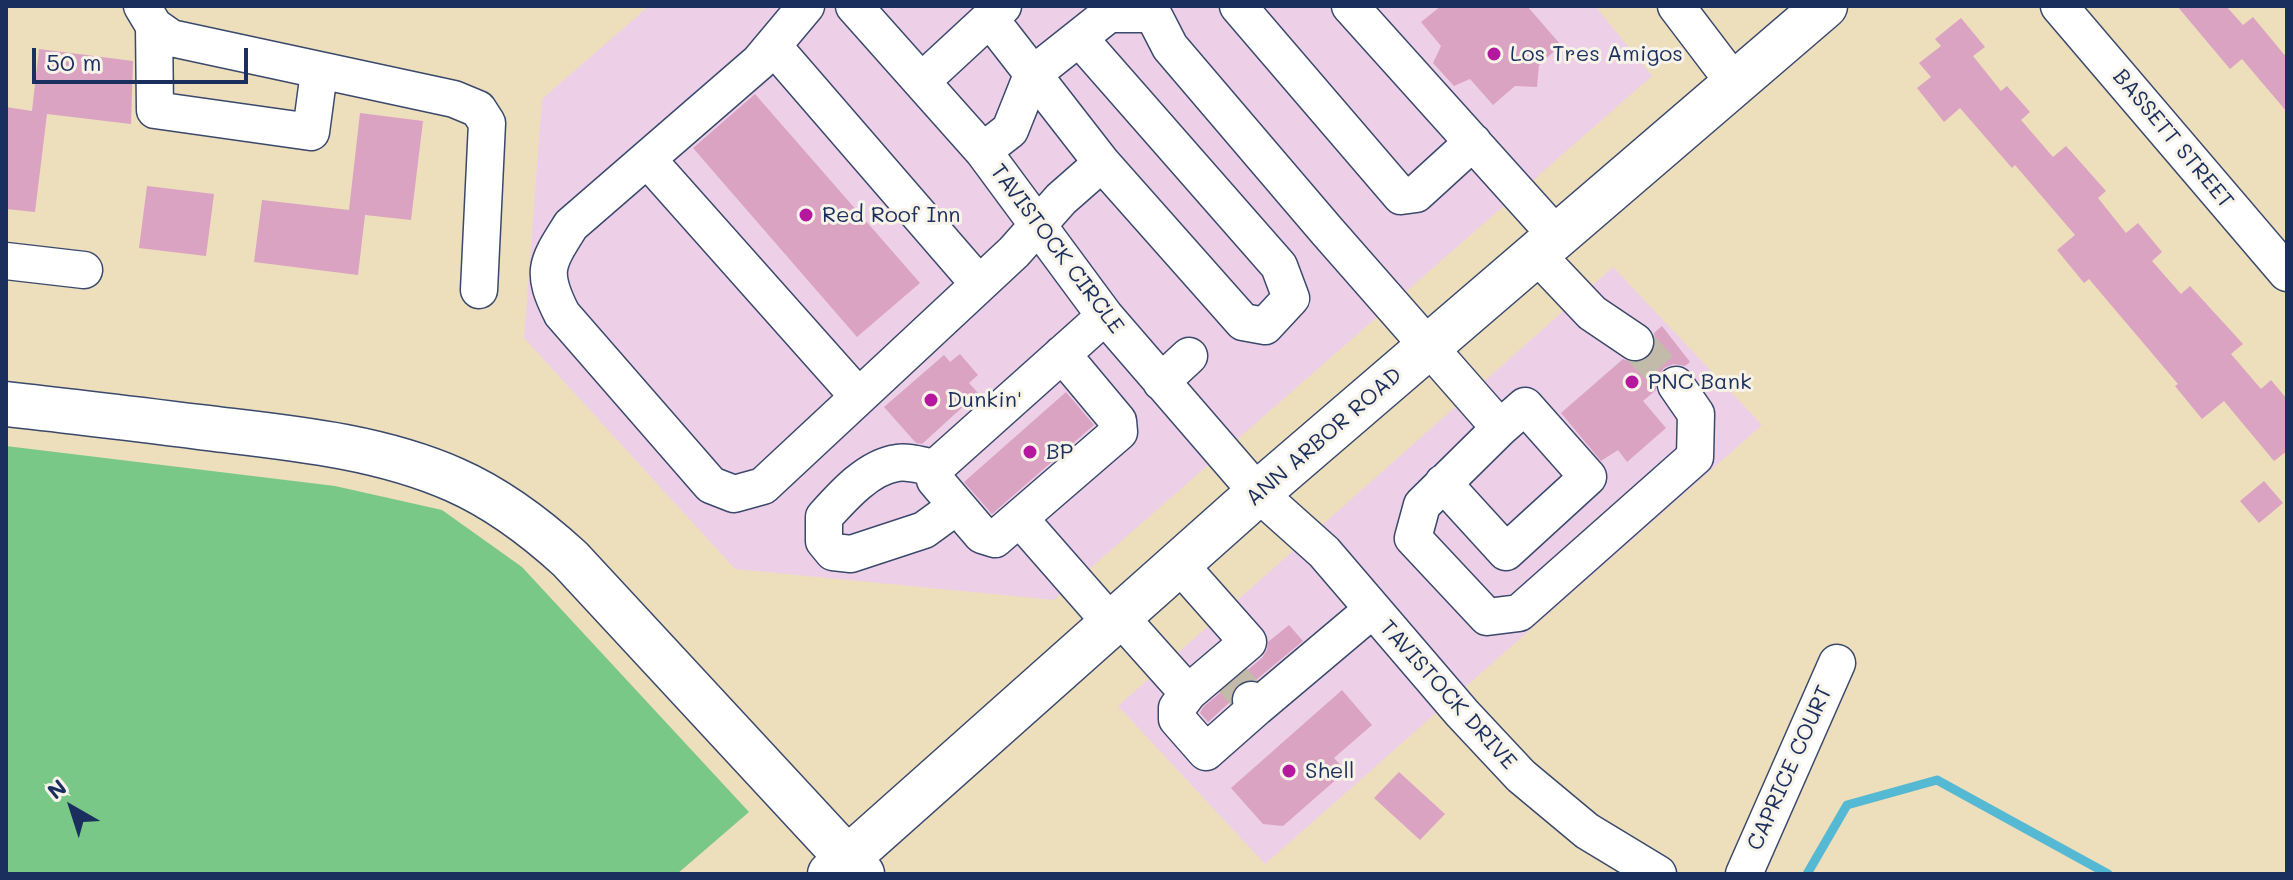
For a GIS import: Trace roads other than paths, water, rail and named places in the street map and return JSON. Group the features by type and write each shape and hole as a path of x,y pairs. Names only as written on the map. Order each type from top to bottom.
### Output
{"main road":[{"name":"ANN ARBOR ROAD","path":"847,869 1258,493 1825,6"},
{"path":"6,404 308,440 398,459 453,479 485,495 543,535 570,559 847,869"}],"street":[{"path":"806,6 759,62 571,225 550,260 549,288 562,314 711,485 734,494 763,486 1014,252 1061,199 1102,163"},
{"name":"TAVISTOCK CIRCLE","path":"854,6 983,151 1105,316 1258,493"},
{"path":"1238,6 1401,196 1416,194 1473,142"},
{"path":"1676,6 1736,85"},
{"name":"BASSETT STREET","path":"2059,6 2287,273"},
{"path":"1358,9 1473,142 1592,313 1635,342"},
{"path":"922,81 999,10 1032,75 1102,163 1243,322 1265,326 1291,298 1279,266 1079,38"},
{"path":"983,151 1010,130 1032,75 1109,14 1153,14 1170,47 1500,428"},
{"path":"148,16 171,38 454,99 478,109 487,123 479,290"},
{"path":"148,16 155,110 311,132 319,72"},
{"path":"773,46 979,284"},
{"path":"648,160 858,396"},
{"path":"6,261 84,270"},
{"path":"1062,354 1118,421 1119,432 995,539 982,535 935,480 935,468 1062,354 1105,316"},
{"path":"1161,382 1189,356"},
{"path":"1443,483 1506,552 1588,477 1525,406 1500,428 1443,483 1422,505 1413,538 1487,617 1519,613 1695,457 1696,414 1676,385"},
{"path":"935,468 900,462 882,466 843,496 824,517 824,541 833,552 851,554 924,530 957,506"},
{"name":"TAVISTOCK DRIVE","path":"1258,493 1324,552 1521,776 1587,831 1658,874"},
{"path":"1020,519 1188,693"},
{"path":"1179,564 1248,642 1239,687 1206,752 1177,719 1177,708 1188,693 1239,687 1372,610"},
{"name":"CAPRICE COURT","path":"1744,874 1837,663"}],"waterway":[{"path":"1807,874 1847,805 1937,780 2108,874"}],"tunnel":[{"path":"1635,342 1676,385"},
{"path":"1229,676 1251,700"}],"place":[{"name":"Los Tres Amigos","path":"1494,54"},
{"name":"Red Roof Inn","path":"806,215"},
{"name":"PNC Bank","path":"1632,382"},
{"name":"Dunkin'","path":"931,400"},
{"name":"BP","path":"1030,452"},
{"name":"Shell","path":"1289,771"}]}
